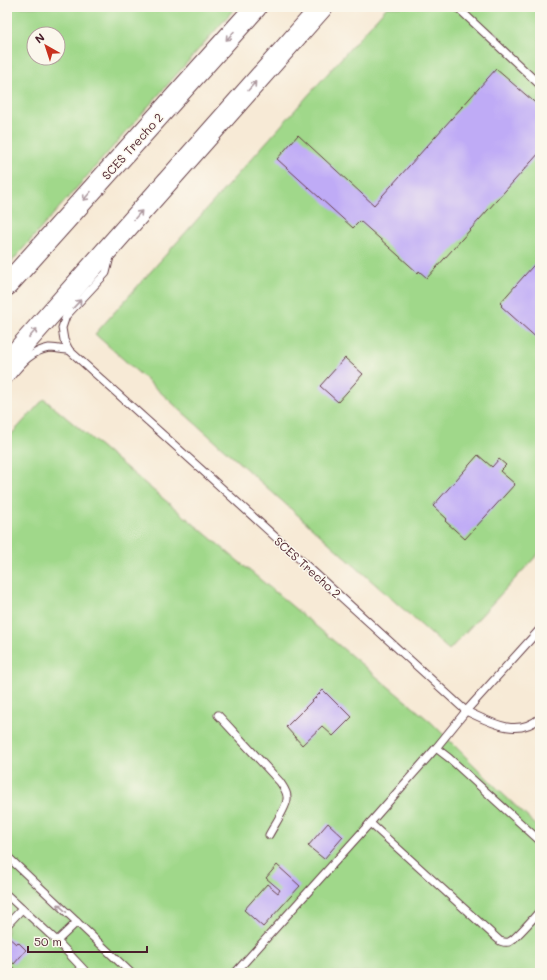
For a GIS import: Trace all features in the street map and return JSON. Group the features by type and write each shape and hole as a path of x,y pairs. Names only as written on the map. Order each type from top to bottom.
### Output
{"main road":[{"name":"SCES Trecho 2","path":"7,285 256,7"},
{"name":"SCES Trecho 2","path":"7,363 322,7"}],"lane":[{"path":"456,7 540,85"},
{"name":"SCES Trecho 2","path":"115,240 106,273 66,316 62,328 64,340 69,350 466,711 500,726 517,728 534,723 540,718"},
{"path":"7,381 27,358 36,352 50,348 69,350"},
{"path":"235,973 370,823 436,748 466,711 540,629"},
{"path":"218,715 286,790 288,799 285,807 268,835"},
{"path":"436,748 449,758 540,841"},
{"path":"370,823 500,941 504,943 516,937 540,911"},
{"path":"7,856 131,973"},
{"path":"7,895 57,941 87,973"},
{"path":"7,925 22,909"},
{"path":"57,941 77,922"},
{"path":"7,968 13,973"}],"green space":[{"path":"7,7 236,7 7,267"},
{"path":"387,7 540,7 540,552 449,650 95,334"},
{"path":"44,399 432,723 540,829 540,973 7,973 7,439"}],"building":[{"path":"496,69 540,107 540,152 427,278 419,271 418,273 360,221 353,228 277,159 298,135 374,205"},
{"path":"540,258 540,341 501,306 502,305 500,303"},
{"path":"345,358 363,374 338,402 320,386"},
{"path":"478,455 492,467 499,459 506,465 500,471 515,484 465,539 445,521 447,519 433,506"},
{"path":"323,690 352,717 333,736 322,726 302,745 286,727"},
{"path":"328,823 343,837 324,859 308,846"},
{"path":"277,865 300,886 263,927 244,910 267,884 278,893 280,890 266,878"},
{"path":"7,936 16,944 18,942 26,950 14,964 7,957"}]}
